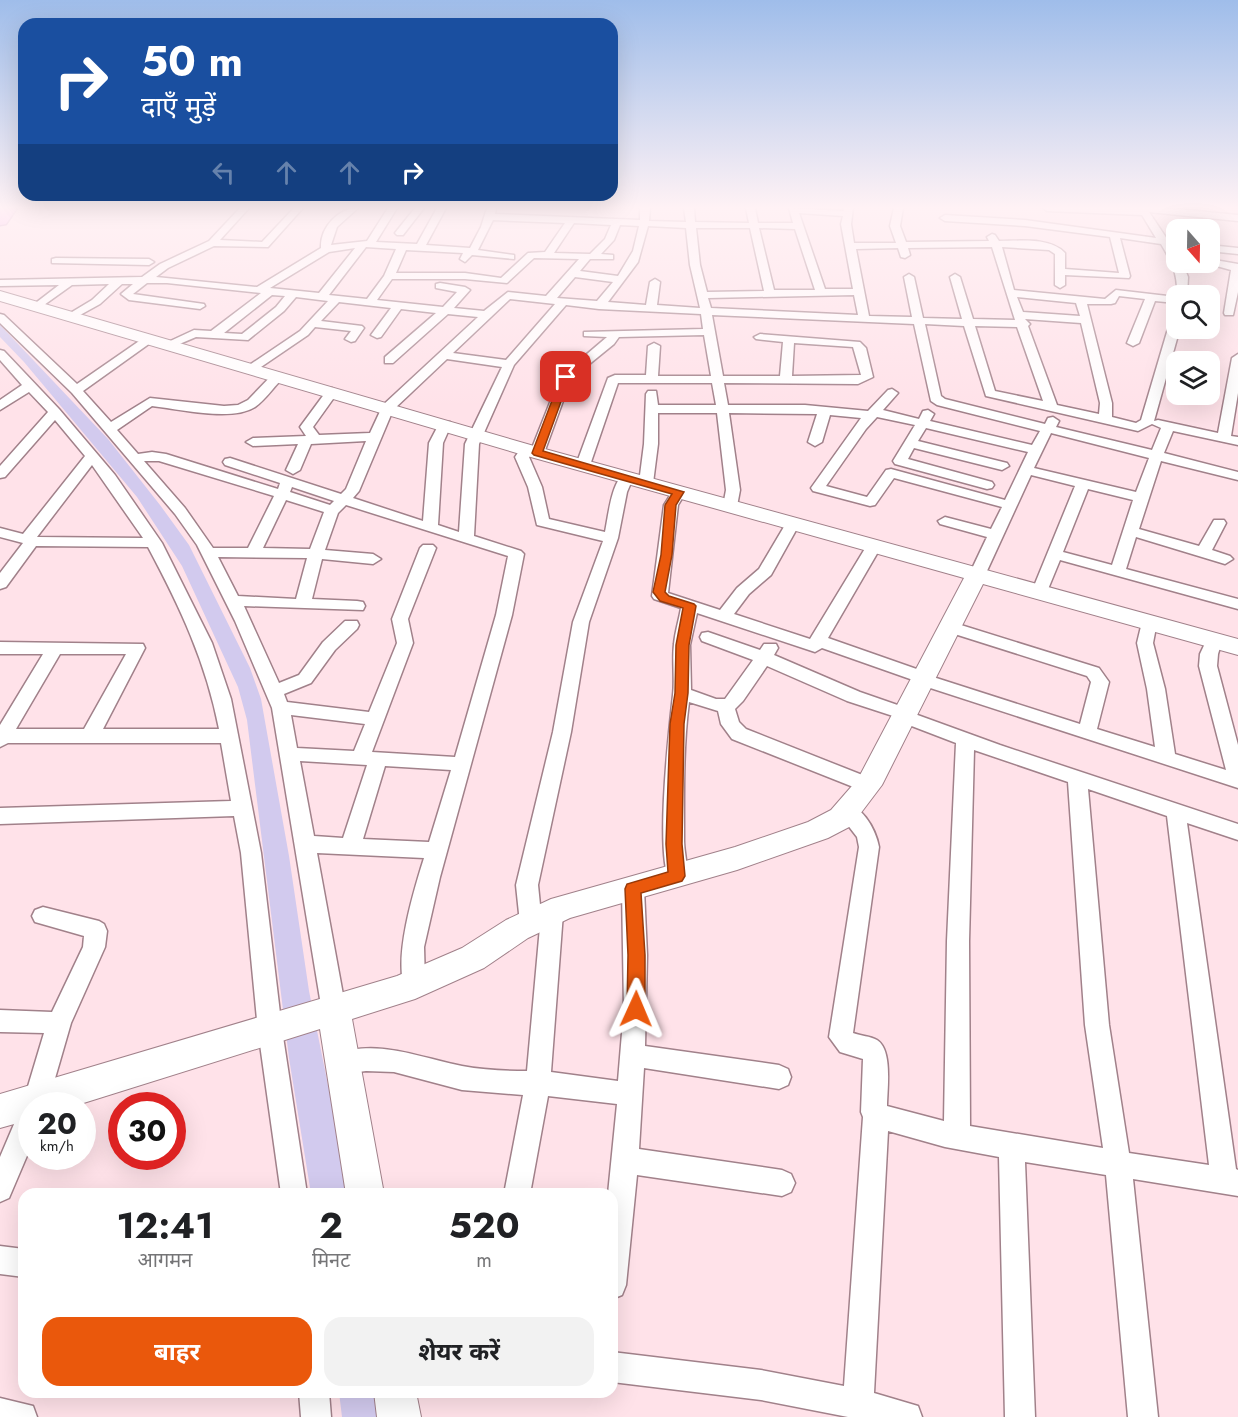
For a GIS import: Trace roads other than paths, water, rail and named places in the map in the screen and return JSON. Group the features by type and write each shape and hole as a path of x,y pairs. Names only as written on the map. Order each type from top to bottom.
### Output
{"street":[{"path":"30,284 41,274"},
{"path":"88,283 100,274"},
{"path":"152,274 128,291 127,296 200,306"},
{"path":"214,334 264,291 289,274"},
{"path":"322,297 341,274"},
{"path":"370,302 389,276 396,274"},
{"path":"456,276 504,280 510,274"},
{"path":"548,301 571,274"},
{"path":"580,274 621,280"},
{"path":"599,306 625,274"},
{"path":"699,274 733,490 730,506"},
{"path":"765,274 770,294"},
{"path":"815,274 821,292"},
{"path":"856,274 864,320"},
{"path":"78,1092 414,984 473,958 517,929 541,918 818,830 841,818 868,785 948,626 978,573 1036,450 1049,429 1056,408 1010,293 1005,274"},
{"path":"1060,274 1060,285"},
{"path":"1095,274 1125,276 1125,274"},
{"path":"1229,313 1236,274"},
{"path":"892,393 872,413 818,488 870,502 900,461 936,402 909,277"},
{"path":"955,277 990,393 1138,427 1147,422 1238,441"},
{"path":"0,283 167,280 488,315"},
{"path":"72,317 96,302 118,282"},
{"path":"651,309 654,282"},
{"path":"37,307 68,283"},
{"path":"381,287 433,286 464,289 446,310 389,360"},
{"path":"702,295 859,292"},
{"path":"1010,293 1109,302 1116,293 1166,298"},
{"path":"170,345 191,333 244,338 280,309 293,294"},
{"path":"303,603 316,554 338,505 352,491 387,408 508,295 599,306 864,320 968,323 1085,320"},
{"path":"0,296 626,478 978,573 1238,647"},
{"path":"1132,343 1152,296"},
{"path":"252,369 283,350 314,324 336,299"},
{"path":"1081,299 1106,403 1105,419"},
{"path":"466,539 472,444 509,364 562,303"},
{"path":"377,335 399,304"},
{"path":"0,317 76,390 180,511 207,552 277,700 290,754 306,844 329,1012 343,1063 365,1188"},
{"path":"314,324 358,328 351,339"},
{"path":"588,334 709,332"},
{"path":"611,538 542,522 535,487 522,457 532,451 564,380 610,342 615,334"},
{"path":"583,465 612,381 618,379 864,379 867,376 860,340 851,344 760,338"},
{"path":"76,390 149,339"},
{"path":"786,379 789,339"},
{"path":"1147,422 1171,339"},
{"path":"652,379 654,346"},
{"path":"0,352 92,456 145,528 182,596 204,644 222,699 243,808 276,1029 293,1188"},
{"path":"445,355 509,364"},
{"path":"1224,438 1238,358"},
{"path":"111,429 150,402 241,409 252,403 277,377"},
{"path":"0,406 30,385"},
{"path":"253,553 310,439 306,427 332,392"},
{"path":"646,483 653,409 652,394"},
{"path":"935,398 1238,476"},
{"path":"653,409 721,408 872,413 1036,450"},
{"path":"815,442 825,410"},
{"path":"0,474 55,412"},
{"path":"430,528 436,443 445,425"},
{"path":"1118,571 1142,498 1146,478 1168,427"},
{"path":"225,468 243,455 256,437 310,439 374,437"},
{"path":"910,443 1002,466"},
{"path":"0,584 92,456"},
{"path":"136,458 161,457 288,482 338,505 430,528 516,554 504,615 436,851 413,947 414,984"},
{"path":"900,461 987,485"},
{"path":"1027,470 1142,498"},
{"path":"889,474 1009,505"},
{"path":"518,1188 538,1083 541,918 527,885 562,732 581,621 611,538 620,492 626,478"},
{"path":"1040,591 1083,484"},
{"path":"679,492 671,505 666,555 659,592 664,599 815,646 874,545"},
{"path":"945,521 995,535"},
{"path":"723,617 743,591 765,572 793,523"},
{"path":"1203,553 1219,523"},
{"path":"1131,531 1225,559"},
{"path":"0,532 30,540 154,543"},
{"path":"350,847 369,760 375,719 405,643 400,619 428,548"},
{"path":"207,552 316,554 373,559"},
{"path":"1054,554 1238,603"},
{"path":"232,601 357,606"},
{"path":"677,876 674,844 677,724 682,693 682,645 690,606"},
{"path":"1149,622 1145,643 1156,688 1166,758"},
{"path":"277,700 304,679 329,646 351,625"},
{"path":"948,626 1093,672 1100,682 1087,733"},
{"path":"682,693 715,705 725,705 737,697 779,634"},
{"path":"708,638 738,646 834,689 965,740 1238,832"},
{"path":"818,640 922,678 1238,781"},
{"path":"1214,640 1208,666 1238,781"},
{"path":"0,648 137,648 90,736"},
{"path":"1,737 55,648"},
{"path":"277,700 375,719"},
{"path":"725,705 730,724 739,734 868,785"},
{"path":"1,737 230,736"},
{"path":"957,1136 960,882 965,740"},
{"path":"290,754 462,764"},
{"path":"1077,778 1096,996 1096,1025 1118,1164 1143,1417"},
{"path":"0,816 243,808"},
{"path":"847,811 867,835 869,848 841,1037 848,1044 870,1049 875,1055 874,1112 876,1116 858,1403"},
{"path":"876,1116 1012,1147 1231,1182 1176,812"},
{"path":"306,844 436,851"},
{"path":"618,1227 636,998 633,889"},
{"path":"38,1092 59,1023 97,936 96,931 91,928 43,916"},
{"path":"0,1021 59,1023"},
{"path":"632,1055 779,1077"},
{"path":"343,1063 381,1060 491,1082 538,1083 629,1094"},
{"path":"0,1111 18,1108"},
{"path":"0,1189 18,1145"},
{"path":"1012,1147 1020,1417"},
{"path":"625,1160 782,1183"},
{"path":"0,1260 18,1262"},
{"path":"618,1368 729,1378 858,1403 907,1417"},
{"path":"314,1398 316,1417"},
{"path":"396,1398 399,1417"},
{"path":"0,1413 22,1417"}]}
